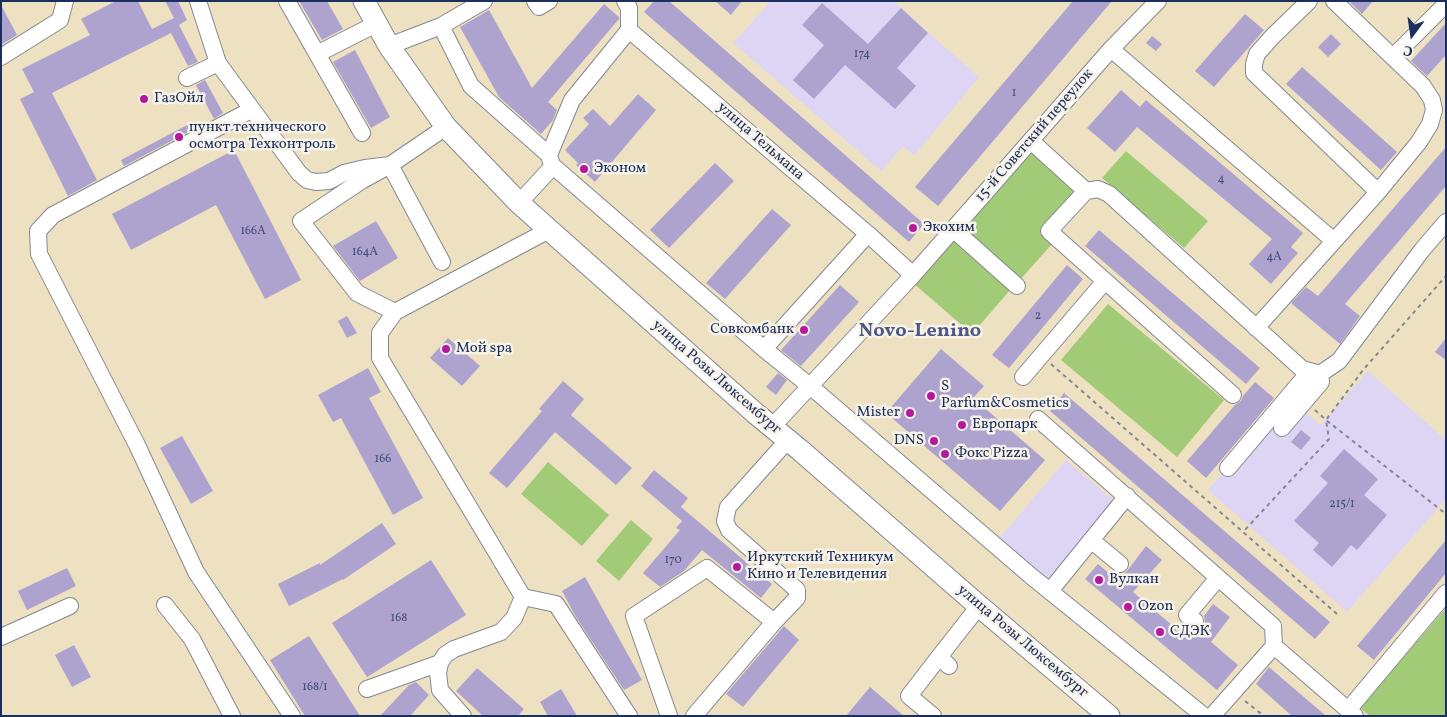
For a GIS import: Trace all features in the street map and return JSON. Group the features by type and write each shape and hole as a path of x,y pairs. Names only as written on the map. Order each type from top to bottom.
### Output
{"main road":[{"name":"улица Розы Люксембург","path":"364,1 389,46 446,127 519,203 780,434 979,606 1097,712"}],"street":[{"path":"1,57 60,20 65,1"},
{"path":"198,1 218,63 251,110 299,173 307,180 316,182 329,181 344,173 390,165"},
{"path":"287,1 362,133"},
{"path":"389,46 441,26 484,1"},
{"path":"535,1 539,7 549,1"},
{"path":"1309,1 1257,54 1254,73 1378,192"},
{"path":"1256,328 1378,192 1419,142 1430,124 1434,110 1432,100 1423,86 1394,56 1334,1"},
{"name":"15-й Советский переулок","path":"774,622 797,598 797,590 729,530 725,521 728,507 780,434 810,386 913,274 1111,48 1157,2"},
{"path":"519,203 551,160 572,100 630,30 631,3"},
{"path":"1394,56 1446,4"},
{"path":"317,54 376,24"},
{"path":"441,26 471,86 551,160 764,349 1050,591 1204,716"},
{"name":"улица Тельмана","path":"630,30 913,274"},
{"path":"1111,48 1334,241"},
{"path":"187,78 218,63"},
{"path":"251,110 53,215 38,231 39,254 137,445 196,572 292,716"},
{"path":"395,312 357,292 301,221 446,127"},
{"path":"1031,140 1086,191"},
{"path":"390,165 442,262"},
{"path":"1233,395 1049,230 1086,191 1098,189 1109,194 1302,369 1315,373 1321,382 1282,428"},
{"path":"1228,468 1315,373 1339,361 1422,250 1446,222"},
{"path":"953,229 1018,286"},
{"path":"549,230 395,312 380,333 380,358 523,597 556,604 629,716"},
{"path":"764,349 868,234"},
{"path":"1023,377 1106,281"},
{"path":"1038,418 1273,626 1274,646 1212,716"},
{"path":"1050,591 1127,496"},
{"path":"1091,540 1120,564"},
{"path":"669,716 634,616 707,568 774,622 694,716"},
{"path":"1195,621 1187,615 1218,578"},
{"path":"1274,646 1352,713 1446,593"},
{"path":"463,716 440,690 438,673 440,662 444,655 454,649 501,632 514,618 523,597"},
{"path":"165,605 192,639 232,716"},
{"path":"1,637 70,606"},
{"path":"932,716 909,696 944,661 979,606"},
{"path":"367,689 440,662"}],"path":[{"path":"1243,532 1329,439 1326,420 1363,370 1446,276"},
{"path":"1042,355 1337,614"},
{"path":"1306,401 1326,420 1446,514"},
{"path":"1234,691 1264,716"}],"shaded area":[{"path":"771,1 893,1 979,77 915,155 903,147 881,171 733,43"},
{"path":"1368,371 1446,440 1446,499 1347,612 1208,490 1289,398 1321,425"},
{"path":"1066,460 1118,504 1049,585 997,541"}],"green space":[{"path":"1032,151 1077,192 1040,233 1052,244 1019,281 961,229"},
{"path":"1126,151 1208,221 1184,248 1102,178"},
{"path":"952,237 1011,289 972,334 913,283"},
{"path":"1108,304 1224,400 1177,457 1061,360"},
{"path":"548,462 609,515 582,546 521,494"},
{"path":"631,520 653,539 619,581 596,561"},
{"path":"1446,608 1446,716 1370,716 1360,708"}],"building":[{"path":"116,1 138,1 152,29 174,18 165,1 178,1 187,20 179,25 198,62 188,66 171,33 52,93 97,180 68,196 20,99 34,92 22,69 90,35 81,19"},
{"path":"299,1 327,1 343,29 322,40"},
{"path":"654,1 669,1 924,224 909,242 644,12"},
{"path":"715,1 742,1 731,15"},
{"path":"1073,1 1112,1 938,206 915,187"},
{"path":"1349,1 1373,1 1362,14"},
{"path":"822,3 868,44 901,8 928,33 897,68 916,86 895,109 845,65 814,99 793,80 824,45 802,25"},
{"path":"604,4 619,19 548,102 557,110 553,120 541,134 499,97 460,27 489,10 532,88"},
{"path":"1,5 17,35 1,45"},
{"path":"1245,14 1264,30 1214,87 1195,71"},
{"path":"1446,23 1446,55 1427,76 1411,61"},
{"path":"1331,34 1341,44 1328,57 1318,47"},
{"path":"1152,36 1162,44 1156,51 1146,43"},
{"path":"355,50 390,117 371,128 333,62"},
{"path":"1302,67 1397,152 1381,170 1286,84"},
{"path":"205,80 223,113 214,119 196,85"},
{"path":"1121,90 1140,107 1146,100 1303,233 1291,247 1298,253 1271,284 1249,264 1272,239 1137,127 1115,152 1087,128"},
{"path":"638,94 656,110 595,182 576,165 578,163 565,150 589,124 583,118 593,109 610,126"},
{"path":"189,124 192,130 124,166 121,160"},
{"path":"1446,147 1446,186 1345,304 1360,316 1340,344 1291,303 1306,287 1318,296"},
{"path":"234,150 301,280 265,299 216,205 131,250 112,214"},
{"path":"715,163 734,181 669,248 650,230"},
{"path":"772,209 791,225 725,299 706,283"},
{"path":"376,221 398,258 360,281 333,246"},
{"path":"1099,230 1260,368 1246,384 1085,246"},
{"path":"1067,265 1083,279 1009,368 992,355"},
{"path":"840,285 859,302 801,366 781,350"},
{"path":"347,316 357,333 347,338 338,321"},
{"path":"448,338 480,366 462,386 430,358"},
{"path":"1446,338 1446,360 1435,352"},
{"path":"941,349 984,386 973,398 1045,460 1000,511 886,413"},
{"path":"368,368 381,392 369,398 423,498 393,515 341,418 333,422 318,395"},
{"path":"778,373 787,380 776,395 766,387"},
{"path":"563,381 584,399 571,415 632,468 616,485 555,432 507,488 489,473 542,411 539,409"},
{"path":"1255,382 1274,398 1206,478 1187,461 1235,405 1241,401"},
{"path":"1064,393 1330,622 1315,639 1050,411"},
{"path":"1301,430 1311,438 1301,450 1291,442"},
{"path":"182,436 213,491 191,504 160,448"},
{"path":"1344,449 1378,479 1364,495 1387,515 1357,550 1351,545 1332,567 1313,550 1319,543 1294,521 1328,483 1320,476"},
{"path":"654,470 688,498 681,507 772,584 761,598 702,550 684,571 660,587 643,573 680,530 676,528 682,521 641,486"},
{"path":"382,523 396,544 343,580 289,606 278,584 320,563 320,565"},
{"path":"1446,540 1446,573 1374,660 1357,646"},
{"path":"1146,546 1162,560 1133,592 1187,638 1193,630 1203,627 1205,622 1204,616 1213,604 1230,617 1211,642 1238,665 1217,690 1085,579 1098,564 1117,580 1127,571"},
{"path":"431,560 466,615 367,677 332,623"},
{"path":"67,568 76,586 27,610 18,591"},
{"path":"585,577 642,680 624,690 576,617 562,591"},
{"path":"784,626 799,640 743,707 726,694"},
{"path":"309,636 360,716 305,716 270,660"},
{"path":"74,645 91,677 72,687 55,655"},
{"path":"1269,667 1326,716 1292,716 1256,684"},
{"path":"477,668 524,709 518,716 483,716 456,691"},
{"path":"416,682 429,695 410,716 380,716 409,685"},
{"path":"870,687 904,716 846,716"},
{"path":"561,689 577,716 548,716 540,702"}],"place":[{"name":"ГазОйл","path":"144,99"},
{"name":"пункт технического осмотра Техконтроль","path":"179,137"},
{"name":"Эконом","path":"584,169"},
{"name":"Экохим","path":"913,228"},
{"name":"Совкомбанк","path":"804,330"},
{"name":"Мой spa","path":"446,349"},
{"name":"S Parfum&Cosmetics","path":"931,396"},
{"name":"Mister","path":"910,413"},
{"name":"Европарк","path":"962,425"},
{"name":"DNS","path":"934,441"},
{"name":"Фокс Pizza","path":"945,454"},
{"name":"Иркутский Техникум Кино и Телевидения","path":"737,567"},
{"name":"Вулкан","path":"1099,580"},
{"name":"Ozon","path":"1128,607"},
{"name":"СДЭК","path":"1160,632"}],"district":[{"name":"Novo-Lenino","path":"920,332"}]}
